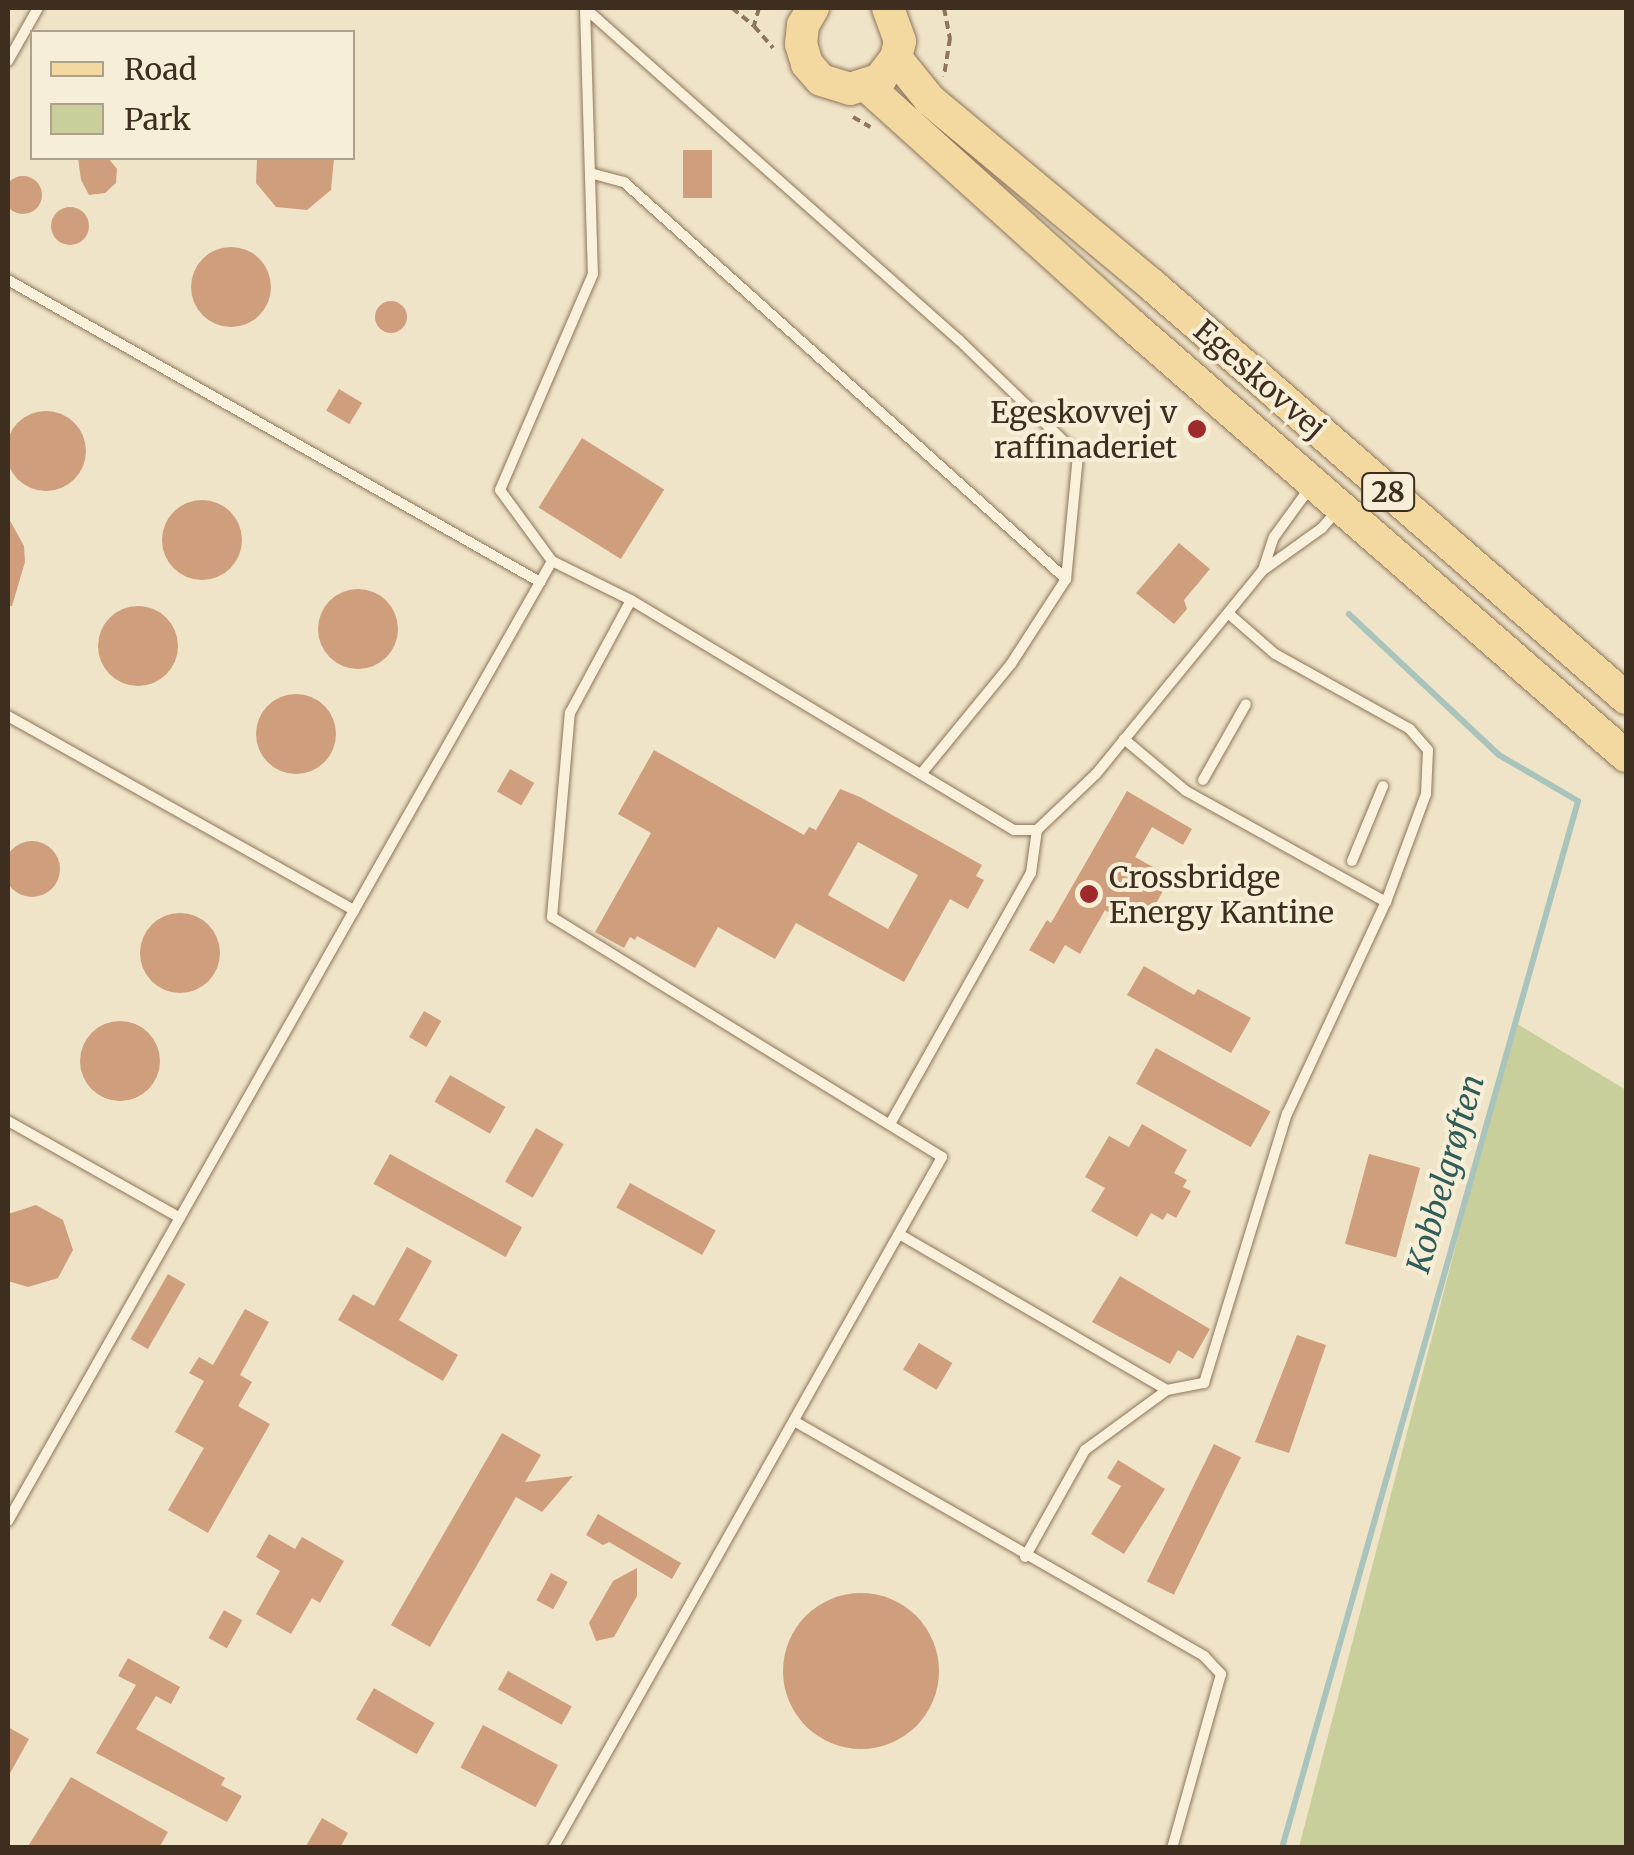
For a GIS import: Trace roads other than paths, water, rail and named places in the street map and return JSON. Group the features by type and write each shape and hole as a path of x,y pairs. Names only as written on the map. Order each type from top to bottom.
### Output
{"main road":[{"path":"781,8 807,64 821,80 838,88 867,86 888,72 900,40 888,8"},
{"path":"801,44 803,25 813,8"},
{"name":"Egeskovvej","path":"896,58 930,100 1152,285 1626,698"},
{"name":"Egeskovvej","path":"867,86 1312,484 1626,756"}],"lane":[{"path":"8,60 38,8"},
{"path":"586,8 593,274 500,490 552,561 631,600 1014,830 1037,830 1031,873 890,1124"},
{"path":"586,8 959,340 1078,454 1066,579 1011,664 921,774"},
{"path":"590,173 624,182 1066,579"},
{"path":"8,280 540,582"},
{"name":"Egeskovvej","path":"1262,571 1274,537 1312,484"},
{"name":"Egeskovvej","path":"1037,830 1124,739 1262,571 1322,528 1340,508"},
{"path":"9,1513 552,561"},
{"path":"553,1848 942,1156 552,918 570,714 631,600"},
{"path":"1025,1557 1084,1450 1168,1390 1204,1383 1286,1114 1386,902 1426,794 1428,750 1410,729 1275,654 1228,614"},
{"path":"1203,780 1246,704"},
{"path":"8,716 354,910"},
{"path":"1124,739 1186,791 1386,902"},
{"path":"1352,861 1382,786"},
{"path":"8,1121 180,1218"},
{"path":"899,1234 1168,1390"},
{"path":"794,1421 1025,1557 1204,1656 1221,1674 1172,1848"}],"waterway":[{"name":"Kobbelgrøften","path":"1282,1848 1578,801 1499,755 1349,614"}],"place":[{"name":"Egeskovvej v raffinaderiet","path":"1197,429"},
{"name":"Crossbridge Energy Kantine","path":"1089,894"}]}
